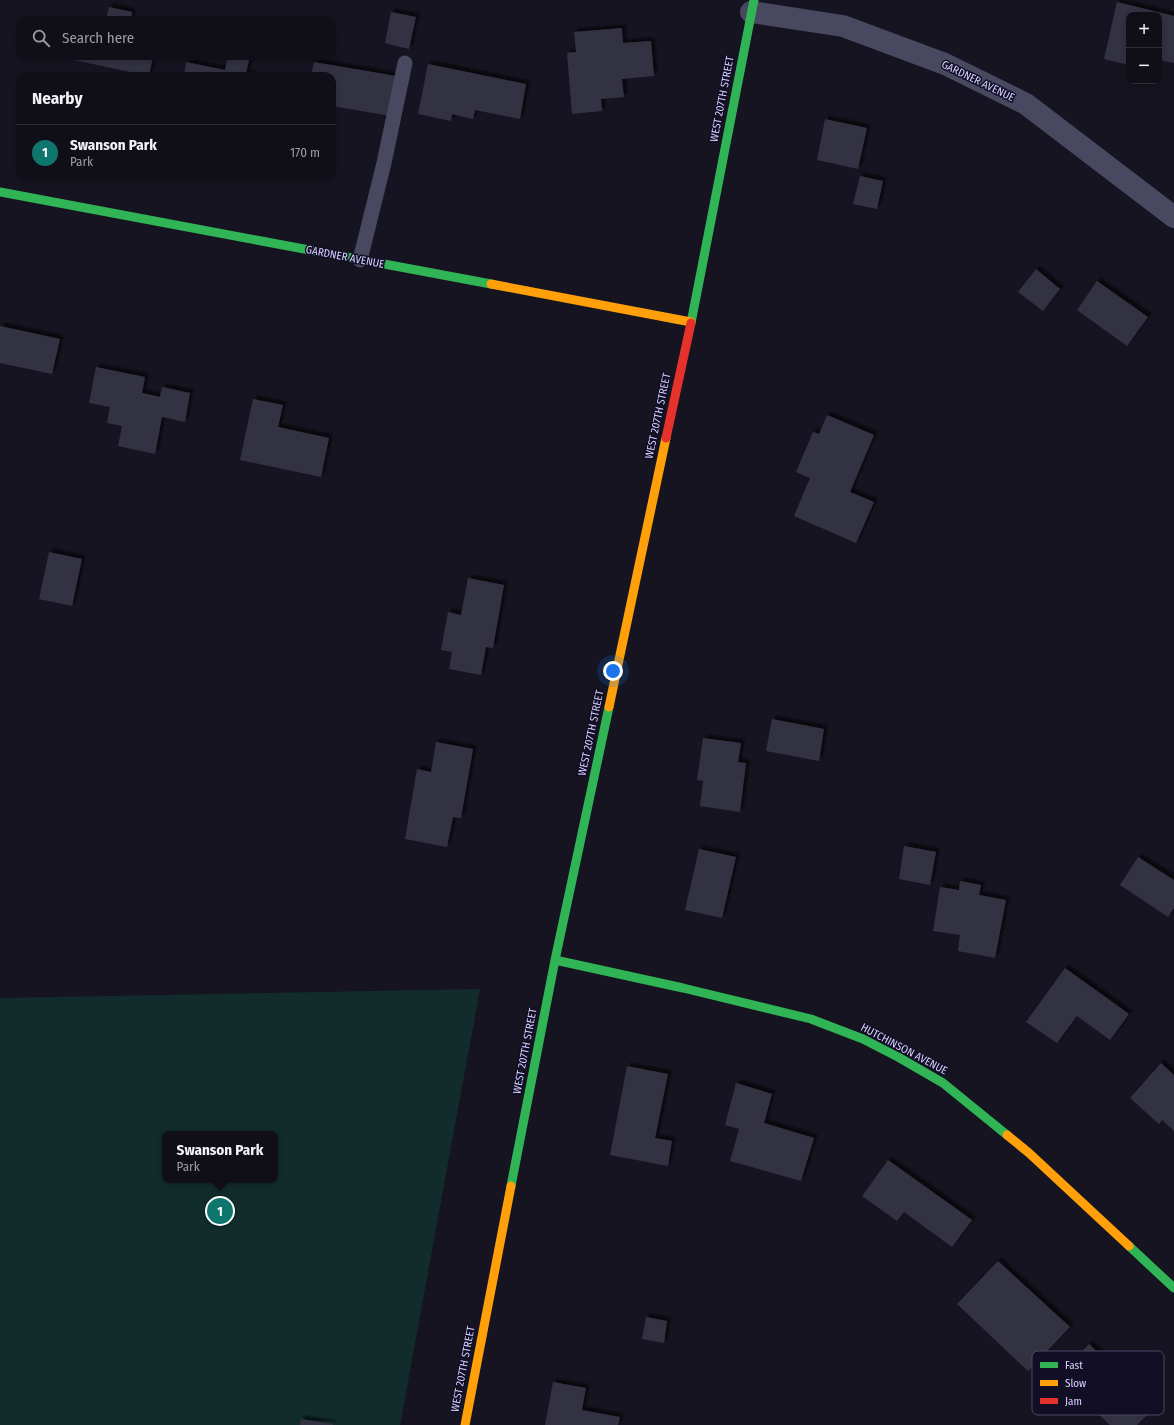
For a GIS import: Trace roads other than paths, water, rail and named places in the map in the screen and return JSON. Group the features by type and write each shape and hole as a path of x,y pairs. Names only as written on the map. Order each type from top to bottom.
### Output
{"street":[{"name":"GARDNER AVENUE","path":"753,6 843,26 944,64 1026,104 1174,217"},
{"name":"WEST 207TH STREET","path":"465,1425 555,960 691,322 753,6"},
{"name":"GARDNER AVENUE","path":"0,192 691,322"},
{"name":"HUTCHINSON AVENUE","path":"555,960 683,988 811,1019 862,1039 898,1057 943,1083 1029,1153 1174,1288"}],"lane":[{"path":"360,260 384,163 405,63"}],"place":[{"name":"Swanson Park","path":"220,1211"}]}
